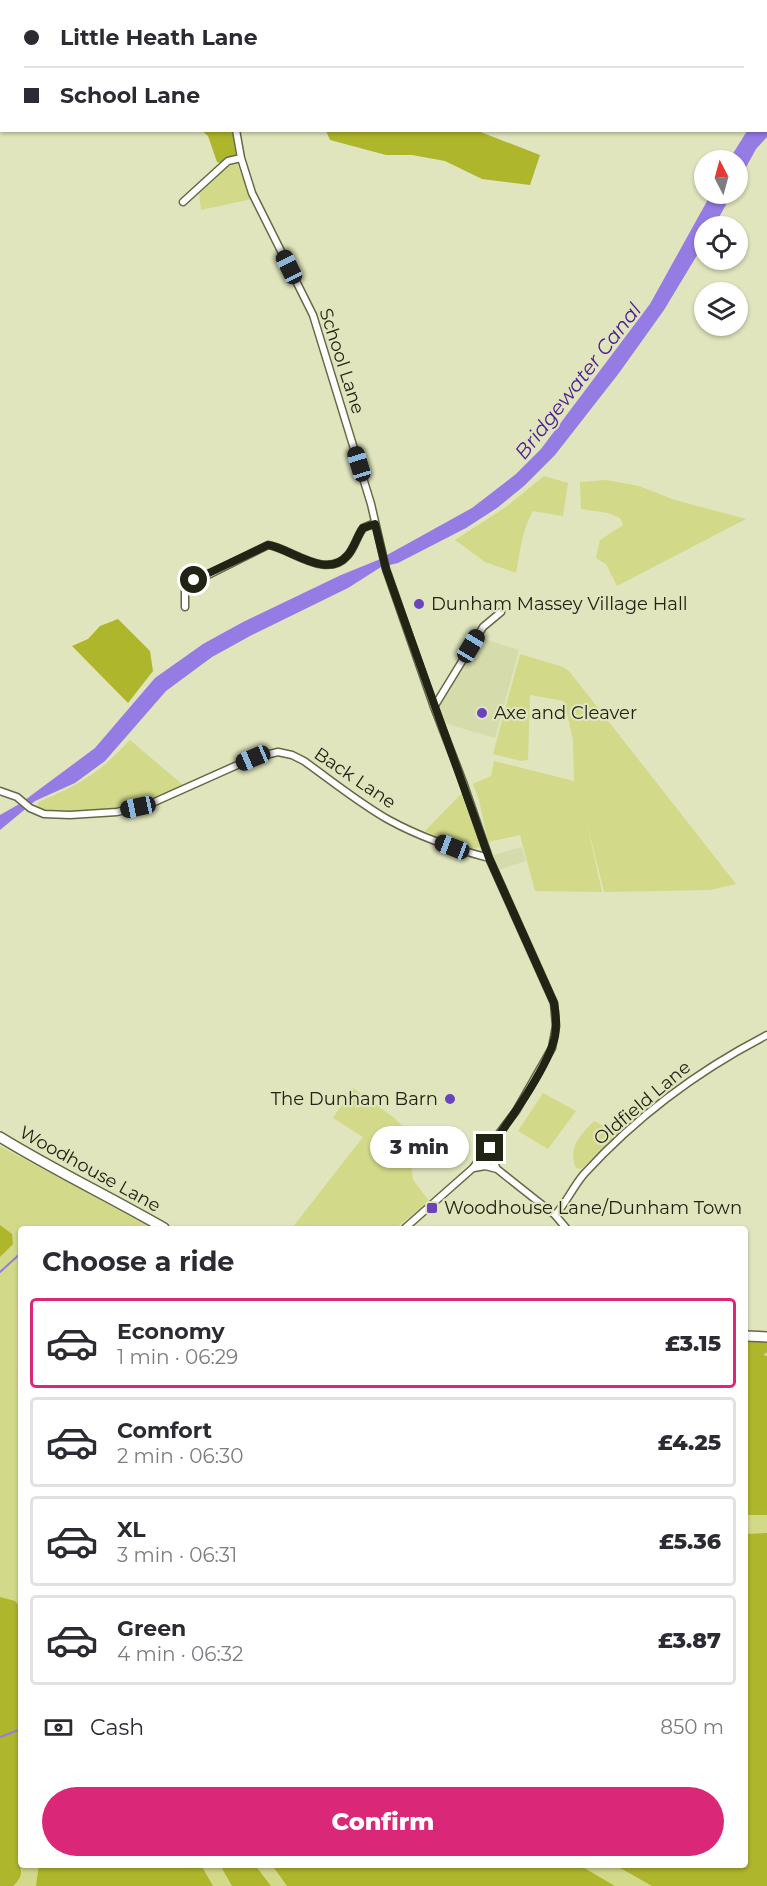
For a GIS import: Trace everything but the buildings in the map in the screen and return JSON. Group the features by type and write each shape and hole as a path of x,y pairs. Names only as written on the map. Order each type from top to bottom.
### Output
{"main road":[{"name":"Woodhouse Lane","path":"0,1137 161,1226"},
{"path":"748,1336 767,1337"}],"street":[{"name":"School Lane","path":"236,132 241,158 252,193 313,315 371,504 386,569 434,707 464,782 489,858 554,1003 556,1026 552,1048 516,1111 473,1168"},
{"path":"183,202 228,161 241,158"},
{"path":"185,607 185,589 188,585 268,545 276,546 312,564 332,564 347,557 363,528 375,524"},
{"path":"434,707 483,627 501,612"},
{"name":"Back Lane","path":"0,791 17,797 30,808 44,814 117,812 162,799 253,758 278,752 304,761 369,808 397,824 452,847 489,858"},
{"name":"Oldfield Lane","path":"555,1215 582,1176 645,1117 709,1067 767,1035"},
{"path":"490,1148 497,1169"},
{"path":"407,1226 473,1168 485,1166 497,1169 555,1215 564,1226"}],"shaded area":[{"path":"203,132 232,132 236,156 227,157 220,163 217,162 208,136"},
{"path":"326,132 481,132 540,155 530,185 482,179 445,161 412,155 386,155 330,140"},
{"path":"746,132 767,132 767,137 756,149 748,164 748,150 735,150"},
{"path":"237,164 252,199 201,210 199,194 229,166"},
{"path":"705,204 726,204 720,216 699,216"},
{"path":"694,225 694,260 664,310 619,373 555,455 524,486 497,508 466,528 398,563 381,567 348,588 212,657 166,691 105,761 75,783 35,801 0,830 0,815 21,803 95,748 155,678 203,644 243,622 341,575 378,560 472,508 516,474 541,449 650,304"},
{"path":"544,476 568,483 563,516 533,511 524,533 516,573 485,562 455,540 506,507"},
{"path":"606,480 639,486 675,500 746,519 617,586 606,564 596,558 600,540 623,525 620,518 608,513 581,509 580,482"},
{"path":"118,619 150,651 153,671 128,703 72,646 88,639 100,626"},
{"path":"478,637 519,650 495,738 444,723 437,706"},
{"path":"520,654 563,667 569,671 736,884 710,890 604,892 586,819 602,892 535,891 520,835 488,842 479,800 473,784 491,776 494,761 574,781 573,740 564,701 530,695 528,760 521,761 493,754"},
{"path":"130,740 183,785 149,799 112,809 74,813 38,809 38,803 91,775"},
{"path":"463,792 481,847 460,846 425,831"},
{"path":"522,847 526,861 496,871 490,856"},
{"path":"353,1088 393,1117 407,1130 413,1180 429,1201 398,1226 294,1226 363,1137 333,1118"},
{"path":"543,1093 576,1111 548,1149 518,1131"},
{"path":"594,1121 619,1134 581,1169 576,1168 574,1148 580,1136"},
{"path":"0,1146 148,1226 18,1226 18,1868 748,1868 748,1341 767,1342 767,1886 0,1886"},
{"path":"0,1225 12,1234 13,1244 0,1257"},
{"path":"748,1341 767,1342 767,1352 763,1355 767,1356 767,1515 748,1515"},
{"path":"767,1533 767,1886 652,1886 620,1868 748,1868 748,1534"},
{"path":"0,1597 15,1601 18,1604 18,1868 20,1868 21,1873 13,1886 0,1886"},
{"path":"38,1868 203,1868 213,1886 36,1886"},
{"path":"222,1868 257,1868 271,1886 232,1886"},
{"path":"274,1868 584,1868 615,1886 287,1886"}],"waterway":[{"path":"0,1272 18,1256"},
{"path":"0,1737 18,1730"}],"place":[{"name":"Dunham Massey Village Hall","path":"419,604"},
{"name":"Axe and Cleaver","path":"482,713"},
{"name":"The Dunham Barn","path":"450,1099"},
{"name":"Woodhouse Lane/Dunham Town","path":"432,1208"}],"route":[{"path":"194,580 268,545 276,546 312,564 332,564 347,557 363,528 375,524 386,569 434,707 464,782 489,858 554,1003 556,1026 552,1048 516,1111 490,1148"}],"water label":[{"name":"Bridgewater Canal","path":"578,381"}]}
